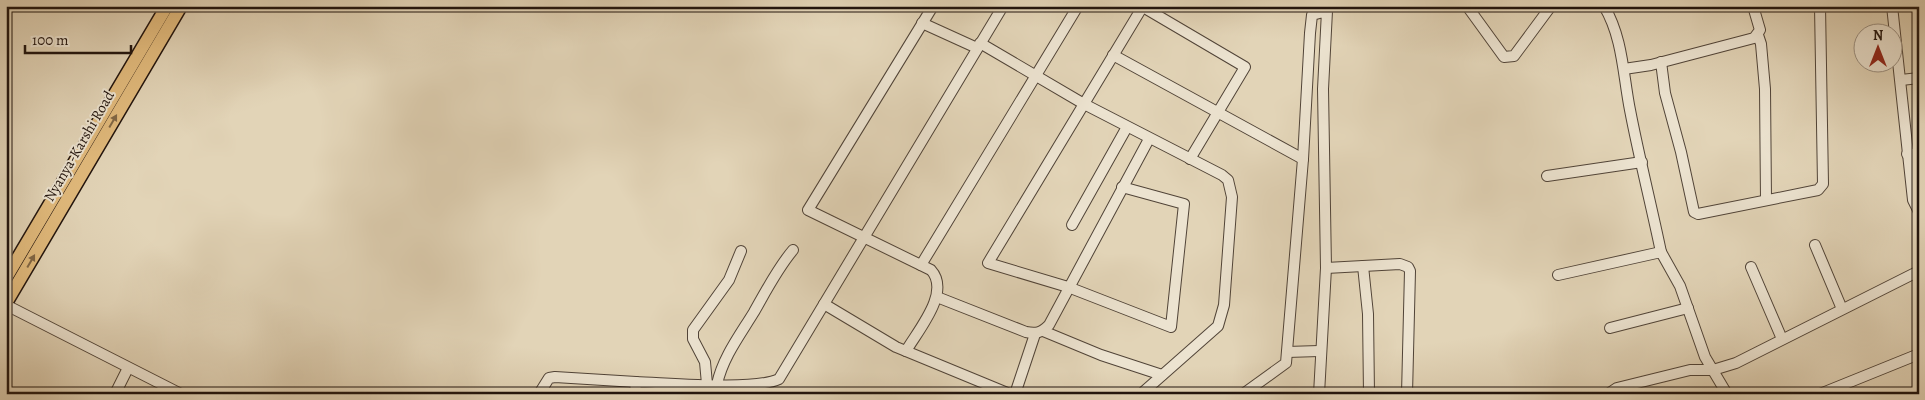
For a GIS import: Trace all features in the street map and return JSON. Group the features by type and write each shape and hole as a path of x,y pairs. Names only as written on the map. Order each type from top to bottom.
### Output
{"main road":[{"name":"Nyanya-Karshi Road","path":"6,278 176,7"},
{"name":"Nyanya-Karshi Road","path":"6,304 176,7"}],"street":[{"path":"906,351 937,297 938,282 936,275 931,270 808,210 933,6"},
{"path":"539,394 549,378 555,377 712,384 764,384 779,379 1003,6"},
{"path":"921,265 1078,6"},
{"path":"1467,6 1504,57 1509,58 1514,56 1551,6"},
{"path":"1624,69 1661,62 1754,38 1760,30 1753,6"},
{"path":"1661,62 1665,93 1681,152 1694,212 1698,214 1818,190 1822,184 1820,6"},
{"path":"1892,6 1913,200 1919,212"},
{"path":"1122,187 1184,204 1171,327 1068,287 988,264 1143,7 1245,67 1190,159"},
{"path":"1608,7 1624,69 1630,109 1661,252 1680,286 1705,357 1727,394"},
{"path":"1243,394 1286,363 1304,159 1312,15 1327,11 1323,89 1326,268 1319,394"},
{"path":"922,23 979,46 1036,75 1084,104 1149,139 1222,175 1231,187 1232,197 1222,316 1213,332 1141,394"},
{"path":"1758,35 1762,44 1765,88 1766,200"},
{"path":"1113,56 1304,159"},
{"path":"1901,80 1919,78"},
{"path":"1072,226 1128,127"},
{"path":"1015,394 1039,332 1048,325 1149,139"},
{"path":"1907,154 1919,154"},
{"path":"1547,176 1642,162"},
{"path":"1815,245 1842,309"},
{"path":"712,384 720,372 729,351 779,268 793,250"},
{"path":"712,384 706,362 693,339 693,330 729,280 742,251"},
{"path":"1558,275 1661,252"},
{"path":"1326,268 1400,264 1408,267 1410,271 1407,394"},
{"path":"1363,266 1368,314 1370,394"},
{"path":"1751,267 1782,339"},
{"path":"1608,394 1617,388 1690,370 1713,370 1736,363 1919,271"},
{"path":"937,297 1017,329 1039,332 1162,375"},
{"path":"6,304 181,394"},
{"path":"824,304 896,347 1010,394"},
{"path":"1610,328 1688,308"},
{"path":"1287,352 1320,351"},
{"path":"1820,394 1919,354"},
{"path":"115,394 128,368"},
{"path":"635,394 636,382"}]}
